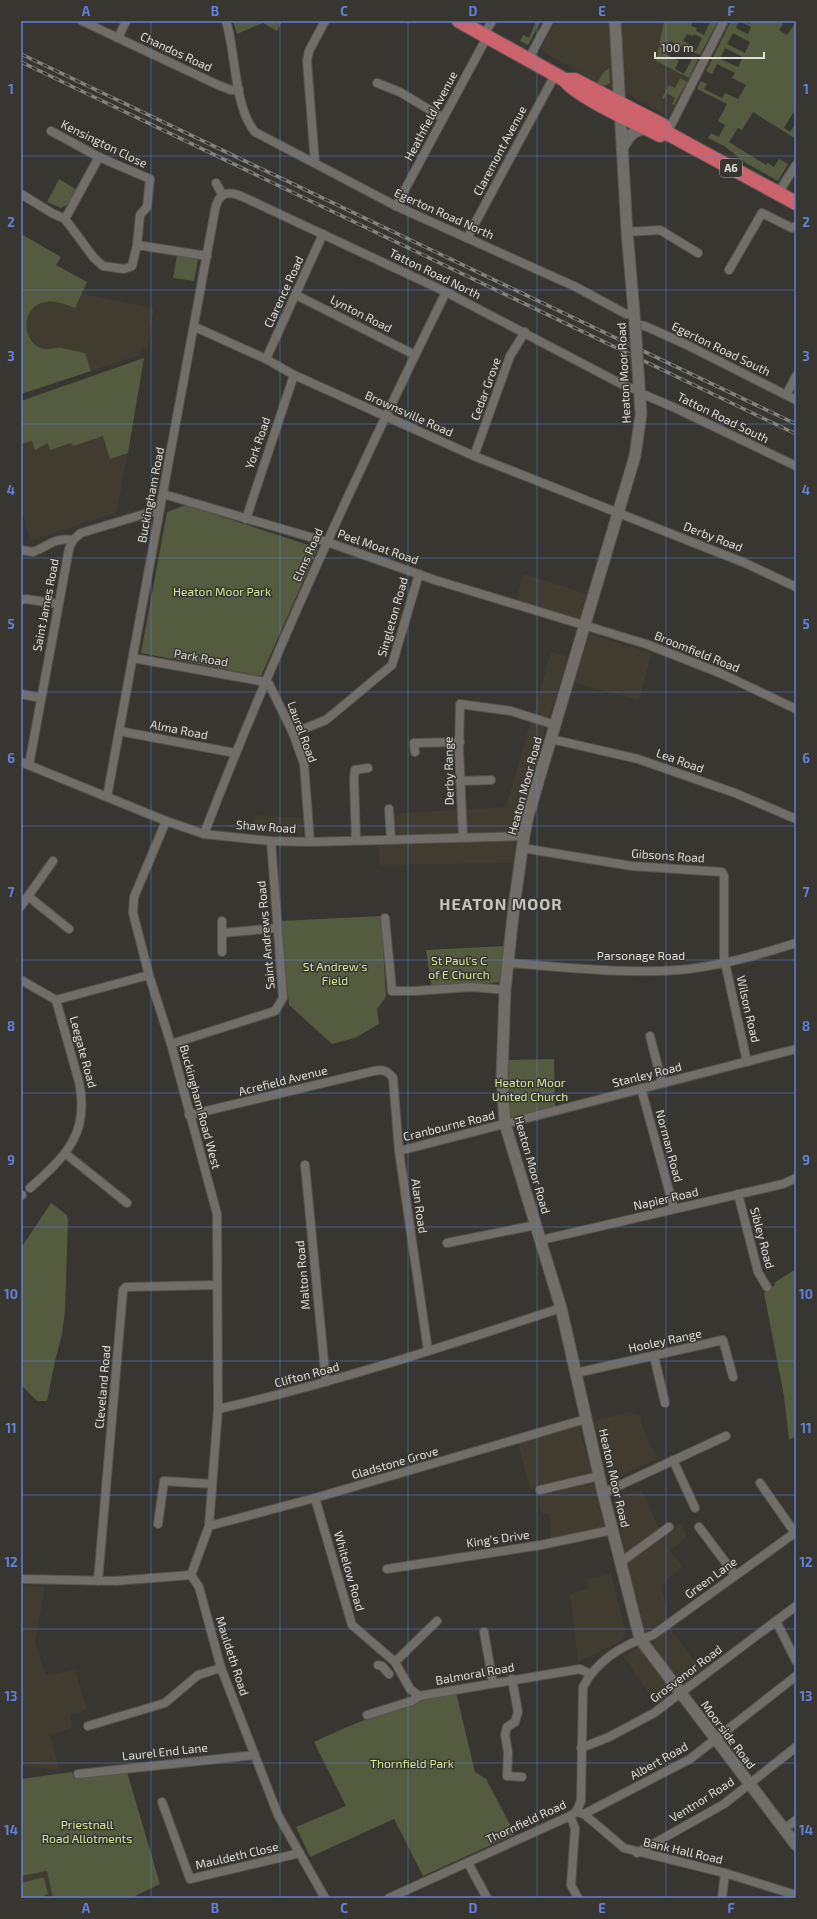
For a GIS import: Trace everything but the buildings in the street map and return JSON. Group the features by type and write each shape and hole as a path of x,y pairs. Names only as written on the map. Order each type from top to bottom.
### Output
{"highway":[{"name":"A6","path":"459,21 560,77 575,80 619,108 647,129 660,135 667,133"},
{"name":"A6","path":"619,108 664,126 667,133 796,203"}],"main road":[{"name":"Heaton Moor Road","path":"615,21 627,232 635,320 641,414 636,448 619,514 555,725 524,836 508,963 502,1077 505,1124 561,1308 603,1493 640,1639"},
{"path":"622,150 632,133 640,129 647,129"},
{"name":"Moorside Road","path":"640,1639 783,1830 796,1845"}],"street":[{"name":"Chandos Road","path":"82,21 218,85 231,90 239,90"},
{"path":"118,38 126,21"},
{"path":"226,21 232,46 239,90"},
{"path":"315,163 307,61 309,51 325,21"},
{"name":"Heathfield Avenue","path":"396,206 486,36 492,21"},
{"path":"528,60 549,21"},
{"path":"667,133 724,21"},
{"name":"Claremont Avenue","path":"466,238 560,77"},
{"path":"377,83 400,92 443,118"},
{"name":"Egerton Road North","path":"239,90 242,108 249,125 255,132 396,206 576,287 635,320"},
{"name":"Kensington Close","path":"51,131 99,157 150,179 148,207 140,215 137,245"},
{"path":"65,219 99,157"},
{"path":"778,193 796,165"},
{"path":"216,183 220,196"},
{"name":"Tatton Road North","path":"220,196 233,192 323,234 446,292 639,393"},
{"path":"21,194 52,213 65,219 94,258 103,266 124,269 132,266 137,245 207,256"},
{"name":"Buckingham Road","path":"107,797 207,256 220,196"},
{"path":"729,270 762,213 792,228 796,226"},
{"path":"627,232 660,230 698,253"},
{"name":"Clarence Road","path":"266,359 323,234"},
{"name":"Elms Road","path":"204,834 235,753 327,542 385,417 446,292"},
{"name":"Lynton Road","path":"296,295 415,355"},
{"name":"Egerton Road South","path":"635,320 796,400"},
{"name":"Brownsville Road","path":"194,327 266,359 294,375 385,417 474,456 619,514"},
{"name":"Cedar Grove","path":"474,456 510,356 524,332"},
{"name":"York Road","path":"246,519 294,375"},
{"path":"786,395 796,376"},
{"name":"Tatton Road South","path":"639,393 673,407 796,466"},
{"name":"Peel Moat Road","path":"163,494 327,542 418,574 585,626"},
{"path":"21,550 33,552 53,541 60,539 73,540 81,533 151,512 159,512"},
{"name":"Derby Road","path":"619,514 746,563 796,587"},
{"name":"Saint James Road","path":"25,764 41,698 69,549 73,540"},
{"name":"Singleton Road","path":"293,733 326,720 392,665 418,574"},
{"path":"21,600 26,599 58,604"},
{"name":"Broomfield Road","path":"585,626 646,644 720,673 796,708"},
{"name":"Park Road","path":"133,658 266,682"},
{"name":"Laurel Road","path":"266,682 274,691 293,733 304,764 310,842"},
{"path":"21,694 41,698"},
{"name":"Derby Range","path":"463,837 460,781 460,704 511,711 555,725"},
{"name":"Alma Road","path":"119,731 235,753"},
{"name":"Lea Road","path":"551,739 638,759 735,793 796,820"},
{"path":"415,752 414,743 460,742"},
{"name":"Shaw Road","path":"25,764 166,822 204,834 270,841 310,842 524,836"},
{"path":"356,840 355,770 368,768"},
{"path":"460,781 491,780"},
{"path":"389,808 391,839"},
{"name":"Buckingham Road West","path":"166,822 134,897 132,913 217,1214 218,1409"},
{"name":"Saint Andrews Road","path":"170,1044 275,1011 283,998 270,841"},
{"name":"Gibsons Road","path":"522,848 632,866 722,872 724,876 725,962"},
{"path":"21,906 53,861"},
{"path":"28,897 69,929"},
{"path":"385,918 392,991 472,987 506,990"},
{"path":"222,921 222,952"},
{"path":"222,933 277,928"},
{"name":"Parsonage Road","path":"508,963 583,968 678,970 725,962 796,943"},
{"name":"Wilson Road","path":"725,962 747,1062"},
{"path":"21,980 56,1000 149,975"},
{"name":"Leegate Road","path":"30,1188 66,1154 73,1142 82,1114 82,1094 56,1000"},
{"path":"650,1036 662,1083"},
{"name":"Stanley Road","path":"505,1124 796,1049"},
{"name":"Acrefield Avenue","path":"189,1115 381,1069"},
{"name":"Alan Road","path":"381,1069 393,1078 399,1151 428,1351"},
{"name":"Norman Road","path":"641,1088 674,1209"},
{"name":"Cranbourne Road","path":"399,1151 505,1124"},
{"path":"66,1154 127,1203"},
{"name":"Malton Road","path":"305,1165 326,1382"},
{"name":"Napier Road","path":"541,1240 783,1184 796,1178"},
{"name":"Sibley Road","path":"738,1194 758,1272 767,1287"},
{"path":"447,1243 536,1225"},
{"name":"Cleveland Road","path":"98,1581 123,1290 126,1287 217,1285"},
{"name":"Clifton Road","path":"218,1409 326,1382 561,1308"},
{"name":"Hooley Range","path":"576,1373 723,1340 733,1377"},
{"path":"654,1356 665,1403"},
{"path":"21,1579 115,1581 190,1575 209,1526 218,1409"},
{"name":"Gladstone Grove","path":"209,1526 315,1498 586,1419"},
{"path":"603,1493 726,1436"},
{"path":"673,1460 695,1508"},
{"name":"Heaton Moor Road","path":"540,1490 600,1476"},
{"path":"158,1524 164,1481 212,1484"},
{"path":"760,1483 795,1533"},
{"name":"Whitelow Road","path":"315,1498 352,1625 394,1661 410,1689 419,1696"},
{"path":"699,1526 735,1575"},
{"path":"621,1562 669,1527"},
{"name":"King's Drive","path":"387,1569 541,1545 612,1530"},
{"name":"Green Lane","path":"640,1639 653,1635 795,1533"},
{"name":"Mauldeth Road","path":"190,1575 199,1587 221,1668 278,1815 325,1898"},
{"name":"Grosvenor Road","path":"581,1748 609,1737 654,1713 796,1606"},
{"path":"384,1669 437,1621"},
{"path":"776,1621 796,1661"},
{"path":"484,1632 493,1683"},
{"name":"Thornfield Road","path":"389,1898 573,1814 581,1801 583,1687 590,1674 602,1661 640,1639"},
{"path":"88,1726 164,1703 198,1675 221,1668"},
{"name":"Balmoral Road","path":"367,1715 412,1701 419,1696 512,1679 580,1669 590,1674"},
{"name":"Albert Road","path":"584,1814 690,1760 796,1676"},
{"path":"512,1679 518,1712 515,1722 507,1727 505,1735 508,1752 507,1776 522,1777"},
{"name":"Ventnor Road","path":"637,1853 724,1804 796,1748"},
{"name":"Laurel End Lane","path":"78,1774 255,1755"},
{"name":"Mauldeth Close","path":"162,1802 190,1879 300,1853"},
{"path":"573,1814 575,1828 571,1885 578,1898"},
{"name":"Bank Hall Road","path":"573,1814 584,1814 624,1848 637,1853 725,1873 796,1895"},
{"path":"783,1830 796,1820"},
{"path":"468,1863 487,1898"},
{"path":"722,1898 725,1873"}],"shaded area":[{"path":"556,21 664,21 656,61 689,78 669,117 629,95 595,81 545,53 543,50 543,45"},
{"path":"21,234 61,257 56,265 87,282 82,294 154,308 147,349 141,348 140,355 21,394"},
{"path":"144,358 117,512 31,541 21,510 21,401"},
{"path":"524,574 589,595 581,620 516,600"},
{"path":"590,634 652,653 639,700 574,683"},
{"path":"551,652 569,657 546,727 521,822 514,863 380,865 378,840 386,840 385,814 506,807"},
{"path":"256,815 303,818 303,834 250,831"},
{"path":"629,1412 640,1415 643,1429 657,1459 610,1480 595,1421"},
{"path":"579,1425 606,1532 551,1542 549,1514 542,1514 536,1488 530,1489 518,1443"},
{"path":"641,1490 662,1534 681,1523 687,1537 670,1551 683,1566 661,1585 668,1617 646,1634 627,1565 614,1499"},
{"path":"611,1574 625,1633 623,1640 578,1662 570,1594 588,1588 588,1579"},
{"path":"21,1585 45,1587 35,1643 46,1675 75,1670 87,1710 70,1716 72,1728 50,1735 59,1770 21,1766"},
{"path":"669,1627 701,1670 681,1687 650,1643"},
{"path":"638,1647 672,1693 657,1705 623,1656"},
{"path":"47,1871 53,1898 21,1898 21,1876"}],"green space":[{"path":"233,21 282,21 277,31 263,23 237,34"},
{"path":"536,21 541,21 528,45 520,41 523,35 529,38"},
{"path":"664,21 693,21 691,26 697,28 696,31 704,35 710,22 708,21 717,23 700,55 670,41 666,54 679,61 675,69 684,74 693,57 698,59 689,78 656,61","holes":["687,34 693,36 694,34 702,38 696,51 688,47 689,44 683,41"]},
{"path":"731,21 739,21 744,21 749,24 751,21 780,21 783,24 779,30 787,35 796,22 796,101 794,105 796,106 796,115 793,113 784,128 790,132 796,123 796,139 753,112 742,130 738,128 729,142 766,165 768,163 774,167 779,159 788,164 778,181 746,163 724,146 708,138 711,133 719,137 725,125 718,121 727,104 697,89 701,81 707,84 704,89 722,98 725,93 738,99 746,85 732,78 735,73 717,64 712,74 706,71","holes":["739,21 751,27 748,34 736,28","733,33 750,42 745,53 727,44","725,48 743,57 738,67 720,59"]},
{"path":"609,68 610,83 604,86 597,83 604,72"},
{"path":"680,78 687,82 674,105 672,104 675,98 667,93 664,99 662,98 669,85 675,88"},
{"path":"59,179 77,190 69,204 61,208 47,202"},
{"path":"21,234 61,257 56,265 87,282 75,308 61,303 46,302 38,304 32,309 26,322 29,337 40,348 70,349 85,353 91,371 21,394"},
{"path":"177,255 198,259 194,281 173,278"},
{"path":"144,358 128,453 110,459 103,436 73,446 71,443 50,450 48,443 35,450 32,441 21,444 21,401"},
{"name":"Heaton Moor Park","path":"186,505 318,548 261,676 141,653 167,512"},
{"name":"St Andrew's Field","path":"381,916 386,997 377,1009 379,1024 355,1038 332,1044 289,1005 280,921"},
{"name":"St Paul's C of E Church","path":"505,946 500,982 432,990 426,950"},
{"name":"Heaton Moor United Church","path":"554,1059 555,1109 507,1120 508,1060"},
{"path":"51,1203 67,1215 68,1220 65,1311 62,1334 47,1401 37,1401 21,1385 21,1248"},
{"path":"796,1269 796,1436 789,1440 784,1396 764,1293 775,1285 774,1283"},
{"name":"Thornfield Park","path":"456,1692 475,1772 486,1779 515,1834 423,1876 394,1819 310,1857 296,1827 346,1806 314,1742 349,1726 384,1713 419,1701"},
{"name":"Priestnall Road Allotments","path":"72,1772 74,1778 127,1772 160,1884 131,1898 53,1898 47,1871 21,1876 21,1779"},
{"path":"44,1878 48,1894 45,1895 45,1898 21,1898 21,1883"}],"railway":[{"path":"21,54 796,424"},
{"path":"21,62 796,434"}],"district":[{"name":"HEATON MOOR","path":"501,904"}]}
